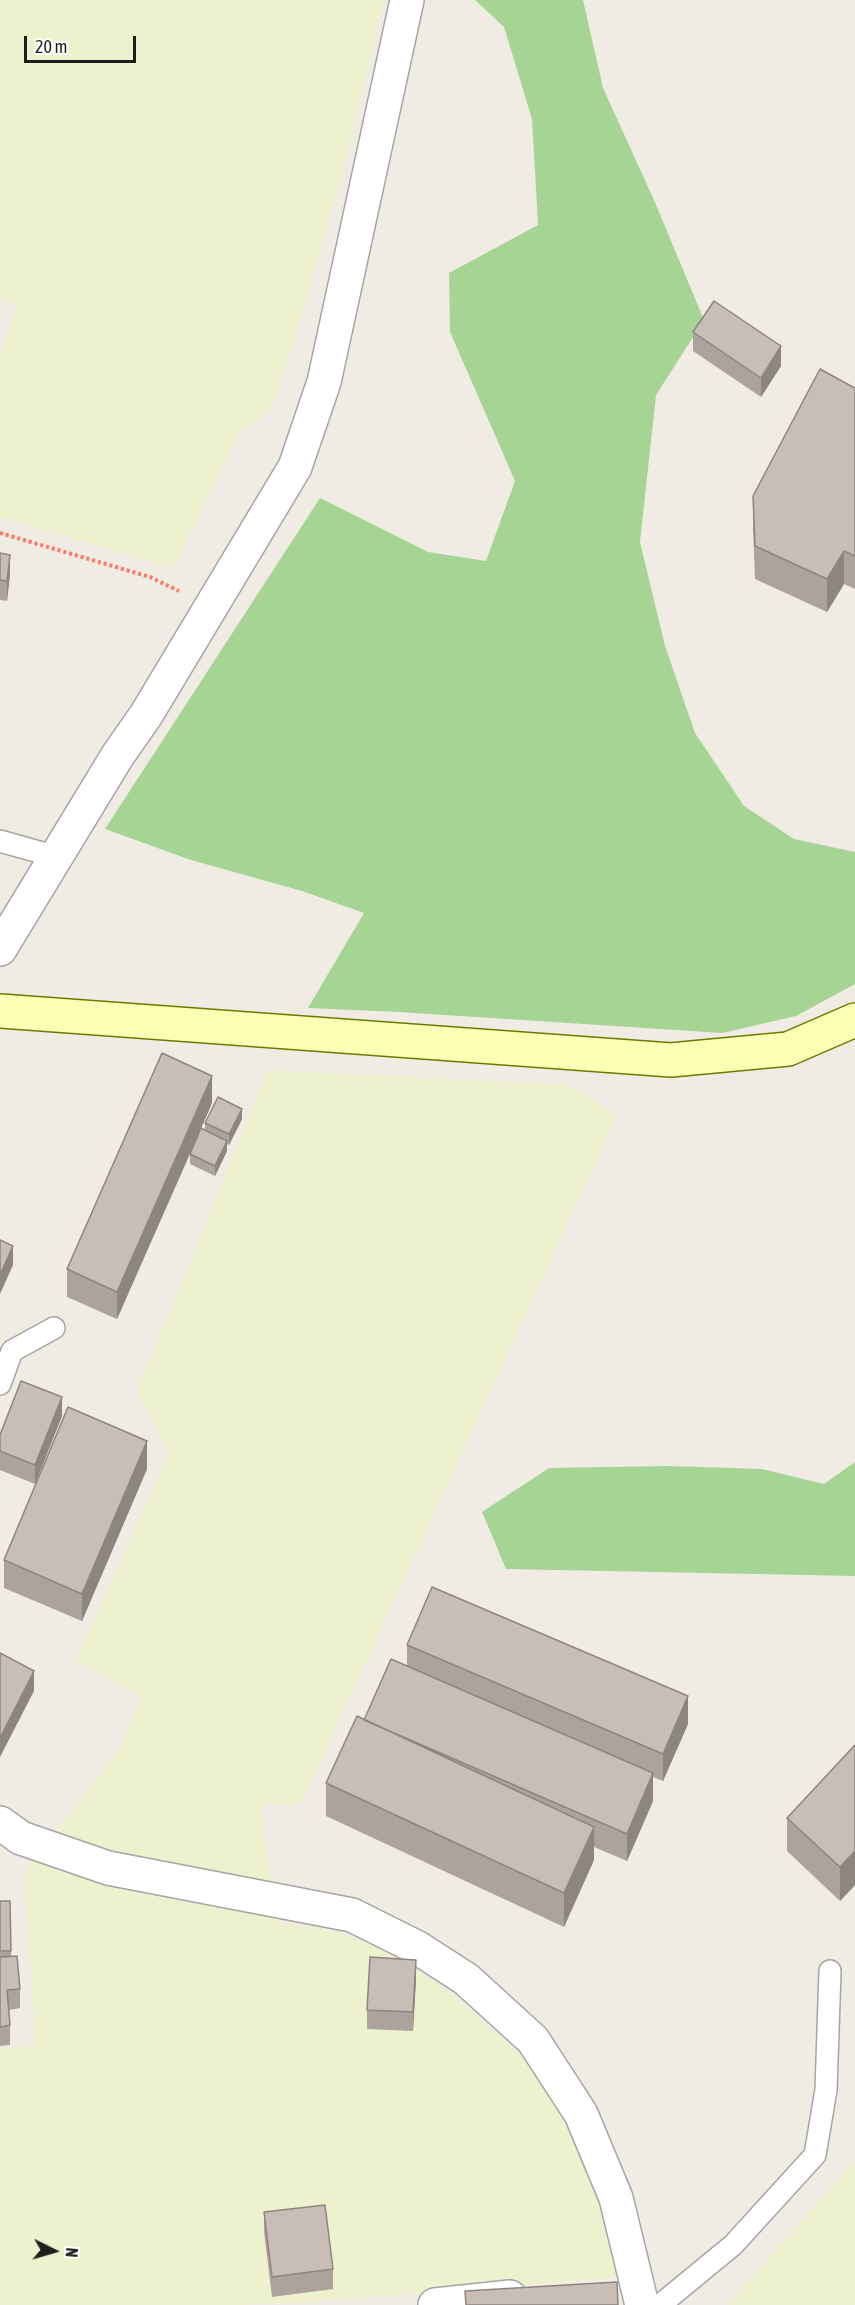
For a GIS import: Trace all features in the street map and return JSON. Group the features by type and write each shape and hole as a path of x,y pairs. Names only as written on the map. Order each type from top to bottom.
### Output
{"street":[{"path":"0,949 118,755 146,715 295,467 324,382 407,0"},
{"path":"0,1011 671,1060 788,1049 855,1020"},
{"path":"0,1823 21,1838 108,1868 352,1915 418,1948 466,1979 532,2040 581,2114 616,2198 646,2298 602,2288"},
{"path":"435,2305 542,2294"}],"lane":[{"path":"0,841 57,857"},
{"path":"0,1384 12,1350 54,1328"},
{"path":"646,2298 734,2245 815,2155 826,2090 830,1971"}],"path":[{"path":"0,533 150,577 210,607"}],"green space":[{"path":"0,0 384,0 344,165 294,341 270,411 239,432 173,568 0,517 0,359 16,307 0,296"},
{"path":"475,0 583,0 603,88 654,200 704,320 656,395 640,542 665,646 695,733 744,806 794,839 855,852 855,984 796,1016 722,1033 308,1008 364,913 302,891 191,860 105,829 320,498 428,552 486,561 515,481 450,332 449,273 538,225 532,119 504,27"},
{"path":"268,1070 568,1085 617,1115 300,1805 260,1803 277,1923 328,1930 371,1944 406,1962 450,1993 526,2060 575,2134 602,2200 618,2268 612,2278 308,2302 240,2305 0,2305 0,2049 36,2046 24,1872 117,1754 142,1697 76,1660 169,1453 137,1392"},
{"path":"855,1462 855,1576 506,1569 482,1512 549,1468 668,1466 762,1469 824,1484"},
{"path":"855,2160 855,2305 728,2305"}],"building":[{"path":"714,301 781,346 761,378 693,332"},
{"path":"820,369 855,388 855,556 844,551 827,579 755,546 753,496"},
{"path":"0,553 10,555 7,581 0,580"},
{"path":"162,1053 212,1076 117,1292 67,1269"},
{"path":"218,1097 242,1109 229,1134 205,1123"},
{"path":"201,1128 227,1141 215,1166 190,1154"},
{"path":"0,1240 13,1246 0,1275"},
{"path":"21,1381 62,1397 35,1465 0,1451 0,1435"},
{"path":"68,1407 147,1441 82,1594 4,1560"},
{"path":"432,1587 688,1696 663,1754 407,1645"},
{"path":"0,1653 34,1671 0,1738"},
{"path":"391,1659 653,1773 627,1834 364,1720"},
{"path":"357,1716 594,1827 564,1893 326,1783"},
{"path":"855,1745 855,1851 840,1867 787,1818"},
{"path":"0,1901 10,1901 11,1951 0,1951"},
{"path":"17,1956 20,1989 7,1990 10,2025 0,2027 0,1957"},
{"path":"370,1957 416,1960 413,2012 367,2010"},
{"path":"325,2205 333,2269 272,2277 264,2212"},
{"path":"617,2282 618,2305 466,2305 465,2291"}]}
